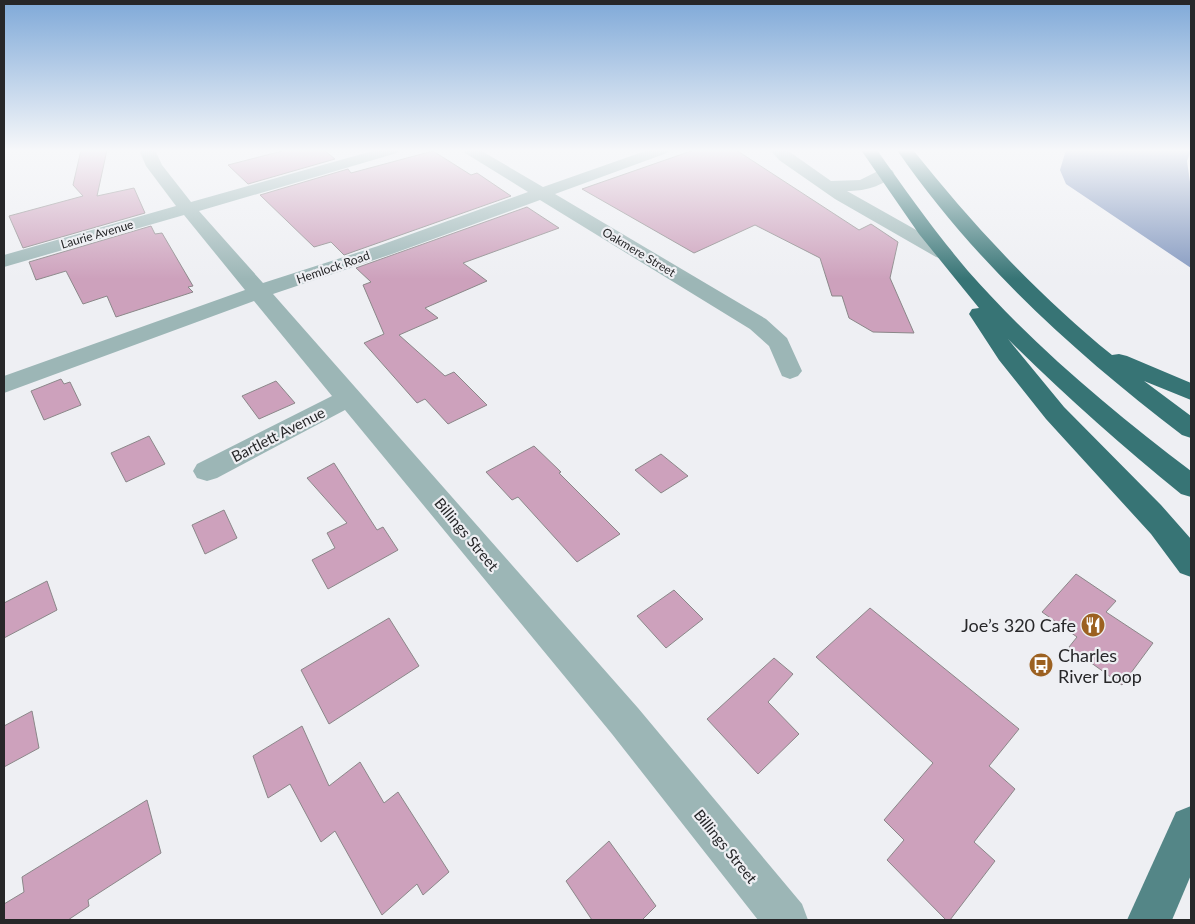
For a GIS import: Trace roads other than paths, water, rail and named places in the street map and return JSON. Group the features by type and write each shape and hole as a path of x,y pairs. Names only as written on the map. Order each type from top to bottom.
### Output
{"highway":[{"path":"900,193 943,253 993,335 1026,378 1083,444 1166,531 1191,564"},
{"path":"939,193 960,220 1028,292 1091,350 1191,429"},
{"path":"943,253 988,306 1039,356 1107,418 1191,486"},
{"path":"1091,350 1191,392"}],"main road":[{"path":"1148,920 1191,827"}],"street":[{"name":"Billings Street","path":"176,193 258,292 350,397 625,721 786,920"},
{"name":"Laurie Avenue","path":"4,261 240,193"},
{"name":"Hemlock Road","path":"4,385 258,292 385,250 541,193"},
{"name":"Oakmere Street","path":"541,193 758,324 779,343 790,371"},
{"path":"842,193 943,253"},
{"name":"Bartlett Avenue","path":"207,471 350,397"}],"water":[{"path":"1080,193 1191,193 1191,268"}],"place":[{"name":"Joe’s 320 Cafe","path":"1093,625"},
{"name":"Charles River Loop","path":"1041,665"}]}
